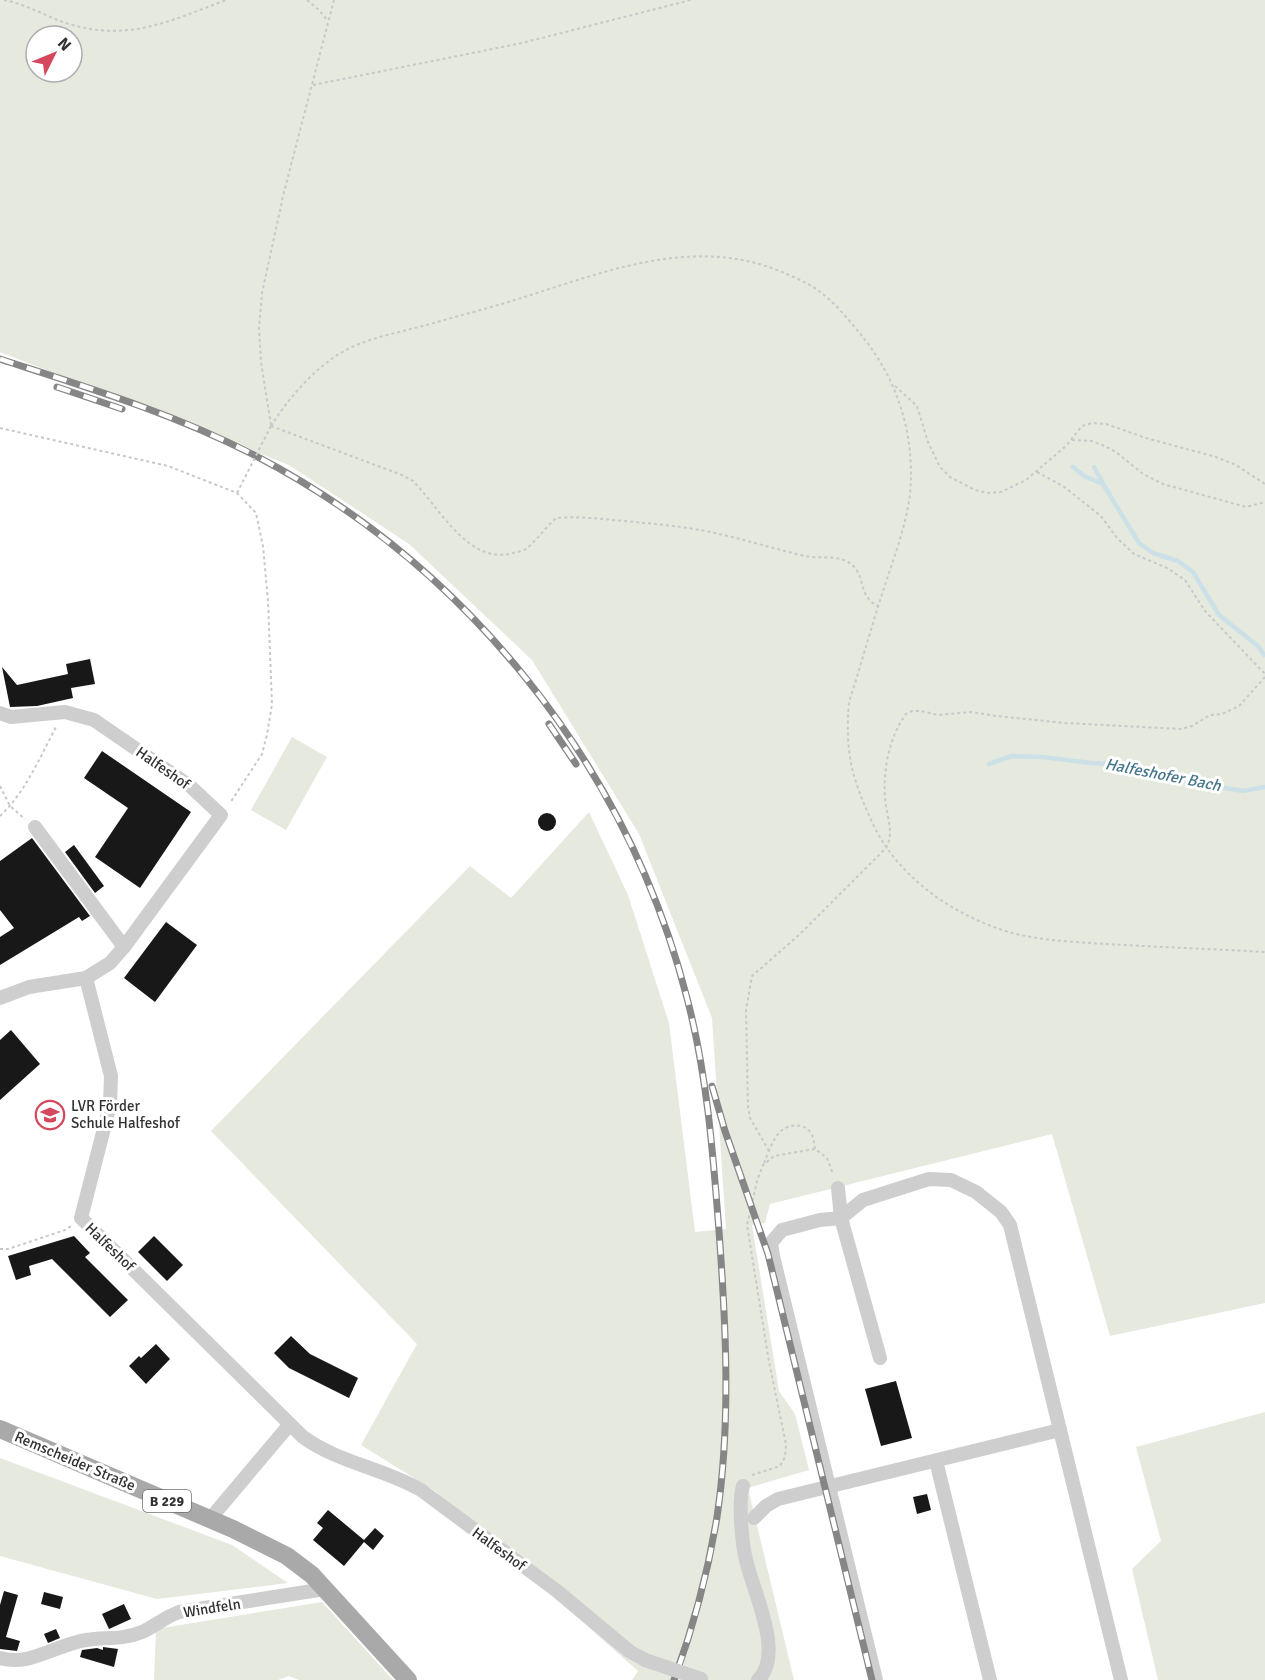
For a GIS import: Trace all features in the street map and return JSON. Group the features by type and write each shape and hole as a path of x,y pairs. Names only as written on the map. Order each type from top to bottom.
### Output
{"main road":[{"name":"Remscheider Straße","path":"0,1429 287,1556 302,1566 325,1589 408,1680"}],"street":[{"name":"Halfeshof","path":"0,713 10,717 65,712 94,720 190,786 221,815"},
{"path":"0,998 29,987 86,978 110,963 221,815"},
{"path":"35,827 124,947"},
{"name":"Halfeshof","path":"86,978 110,1067 111,1087 110,1105 81,1218 303,1437 329,1452 394,1476 421,1490 557,1591 629,1651 645,1660 702,1680"},
{"path":"876,1680 771,1243 782,1230 799,1224 842,1218 862,1200 929,1179 951,1180 976,1192 1001,1212 1010,1225 1121,1680"},
{"path":"838,1188 842,1218 880,1358"},
{"path":"210,1520 290,1424"},
{"path":"754,1518 766,1506 778,1499 1060,1430"},
{"path":"936,1461 990,1680"},
{"path":"742,1486 744,1552 765,1626 769,1651 768,1665 758,1680"},
{"name":"Windfeln","path":"0,1658 22,1659 84,1640 129,1636 142,1632 163,1618 179,1612 325,1589"}],"path":[{"path":"4,0 69,24 115,32 154,26 226,0"},
{"path":"307,0 328,21"},
{"path":"271,426 260,352 262,293 284,192 334,0"},
{"path":"313,85 522,43 691,0"},
{"path":"237,493 271,426 296,393 326,364 360,343 628,266 664,258 690,255 720,256 750,261 794,277 817,289 828,298 861,336 893,384 908,437 910,487 905,519 849,702 847,742 851,767 877,834 886,848 914,879 937,898 978,921 1017,934 1076,942 1265,952"},
{"path":"893,384 917,406 928,442 940,467 962,484 988,493 1001,492 1026,480 1072,440 1082,426 1092,423 1106,424 1146,438 1216,457 1236,465 1265,484"},
{"path":"271,426 413,480 460,536 491,556 504,556 525,550 556,518 576,516 689,528 808,557 837,558 846,561 855,567 861,578 862,592 869,602 878,606"},
{"path":"0,428 168,466 237,493 256,513 263,546 268,601 272,704 262,754 243,786 221,815"},
{"path":"1072,440 1091,441 1105,446 1143,474 1162,484 1246,507 1265,502"},
{"path":"769,1150 750,1118 748,1107 746,1010 752,976 799,935 886,848 891,837 885,799 885,771 894,736 906,714 912,711 938,715 971,712 1065,723 1181,729 1192,726 1210,715 1222,714 1239,706 1265,675 1205,611 1185,580 1167,568 1134,554 1117,538 1101,516 1063,486 1037,472"},
{"path":"0,816 10,806 65,712"},
{"path":"0,786 10,806 35,827"},
{"path":"763,1165 781,1131 794,1125 804,1126 811,1132 815,1149"},
{"path":"0,1249 8,1249 65,1230 81,1218"}],"shaded area":[{"path":"0,0 1265,0 1265,1303 1110,1336 1052,1134 770,1204 765,1223 752,1225 779,1391 795,1414 809,1470 748,1488 794,1680 632,1680 638,1671 435,1491 361,1445 417,1344 211,1131 470,866 511,898 589,812 628,895 669,1023 695,1232 726,1229 712,1018 639,834 532,660 409,544 289,465 0,352"},
{"path":"292,737 327,757 286,830 251,810"},
{"path":"1265,1412 1265,1680 1158,1680 1132,1569 1161,1541 1136,1447"},
{"path":"0,1458 232,1545 288,1583 157,1599 0,1556"},
{"path":"322,1602 393,1680 299,1680 289,1676 278,1680 154,1680 156,1629"}],"building":[{"path":"90,659 95,684 71,688 73,698 37,706 10,707 2,667 17,685 68,674 66,664"},
{"path":"102,751 191,812 140,888 95,857 128,808 84,778"},
{"path":"547,813 553,816 556,822 553,828 547,831 541,828 538,822 541,816"},
{"path":"32,838 90,916 82,921 79,917 0,965 0,937 14,928 0,910 0,861"},
{"path":"74,845 104,886 95,893 65,852"},
{"path":"166,922 197,945 155,1002 124,978"},
{"path":"11,1030 40,1064 0,1100 0,1040"},
{"path":"74,1236 90,1253 85,1257 128,1300 110,1317 52,1259 29,1266 31,1275 16,1280 8,1256"},
{"path":"154,1236 183,1265 167,1281 138,1252"},
{"path":"291,1336 310,1354 358,1378 349,1398 289,1368 274,1353"},
{"path":"156,1344 170,1359 146,1384 129,1366"},
{"path":"896,1381 912,1438 881,1446 865,1389"},
{"path":"927,1494 931,1510 917,1514 913,1497"},
{"path":"328,1510 364,1540 375,1528 384,1536 373,1550 364,1542 344,1566 313,1540 323,1528 317,1523"},
{"path":"4,1591 18,1595 6,1637 20,1641 17,1651 0,1649 0,1605"},
{"path":"44,1592 63,1597 60,1609 41,1604"},
{"path":"124,1604 131,1619 109,1629 102,1614"},
{"path":"56,1629 60,1638 48,1643 44,1634"},
{"path":"103,1647 118,1649 114,1667 80,1657 82,1650 97,1648 103,1650"}],"waterway":[{"path":"1073,467 1084,476 1103,484 1139,543 1153,553 1178,561 1193,572 1219,615 1258,646 1264,655"},
{"path":"1094,467 1103,483"},
{"name":"Halfeshofer Bach","path":"989,764 1012,756 1042,757 1130,765 1197,783 1243,791 1265,787"}],"railway":[{"path":"0,359 128,402 222,439 330,499 402,553 468,613 527,680 579,752 624,830 660,912 694,1027 708,1114 721,1267 726,1374 721,1482 717,1517 704,1579 694,1620 674,1680"},
{"path":"57,387 122,409"},
{"path":"549,724 576,764"},
{"path":"712,1086 725,1131 768,1254 872,1680"}],"place":[{"name":"LVR Förder Schule Halfeshof","path":"50,1115"}]}
